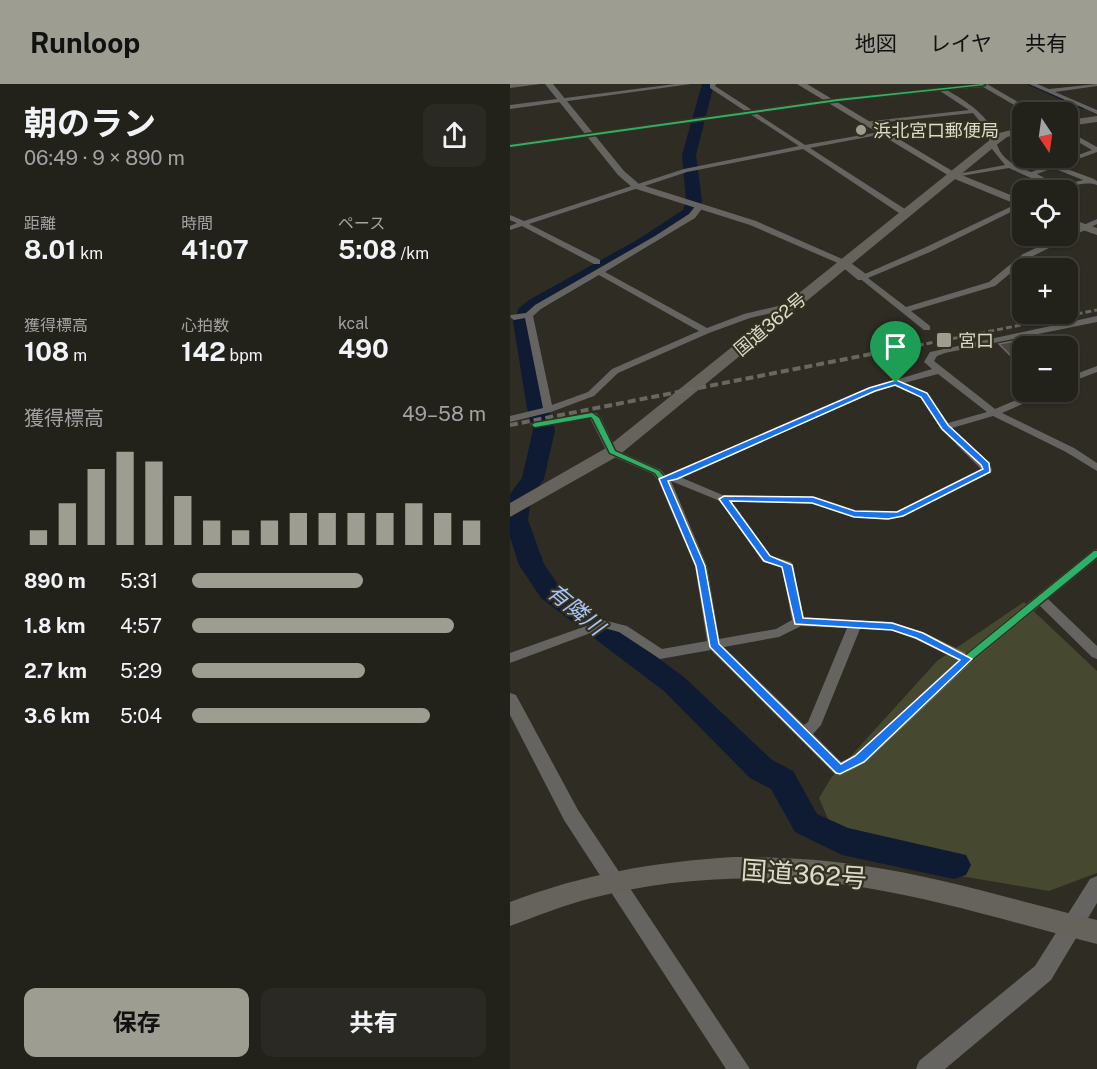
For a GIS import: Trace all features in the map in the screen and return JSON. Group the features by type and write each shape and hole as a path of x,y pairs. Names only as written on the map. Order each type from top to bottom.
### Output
{"highway":[{"path":"1078,122 1097,119"},
{"name":"国道362号","path":"516,508 612,452 995,141 1003,135 1012,133"},
{"name":"国道362号","path":"510,914 561,895 616,882 673,872 725,868 793,870 855,876 963,897 1084,929"}],"main road":[{"path":"801,84 955,175 1012,199"},
{"path":"1078,225 1097,232"},
{"path":"844,262 862,277"}],"street":[{"path":"510,86 537,84"},
{"path":"549,84 621,173 636,186 753,223 844,262"},
{"path":"510,107 688,84"},
{"path":"713,84 712,87 905,213"},
{"path":"933,84 982,118 995,141 995,149 1010,166 1041,180"},
{"path":"510,146 831,101 982,84 1014,102"},
{"path":"1032,84 1097,112"},
{"path":"1049,91 1097,84"},
{"path":"867,122 975,111"},
{"path":"510,228 689,170 883,132"},
{"path":"1078,139 1097,150"},
{"path":"1078,157 1097,150"},
{"path":"955,175 1010,166"},
{"path":"1031,174 1048,168"},
{"path":"1058,168 1094,182"},
{"path":"1078,185 1094,182"},
{"path":"548,410 516,316 538,307 600,272 692,216 697,205"},
{"path":"862,277 927,250 1012,209"},
{"path":"510,217 597,262"},
{"path":"1078,230 1097,221"},
{"path":"907,310 992,284 1026,256 1046,246"},
{"path":"600,272 706,330"},
{"path":"862,277 907,310 927,328"},
{"path":"510,419 548,410 591,394 615,371 706,330 747,316 791,306"},
{"path":"1097,319 933,354 929,362 994,412 1070,450 1097,468"},
{"path":"1078,376 1097,369"},
{"path":"669,478 872,390 939,370"},
{"path":"535,425 592,415 596,418 612,452 669,478 724,499 813,500 854,514 888,516 900,514 987,470 986,465 945,427 924,395 896,383"},
{"path":"945,427 979,419 1018,402"},
{"path":"669,478 700,566 714,645 840,770 860,759 967,659 1097,553"},
{"path":"724,499 767,559 787,565 799,622"},
{"path":"1041,599 1097,654"},
{"path":"510,658 603,624 623,629 660,654 779,633 799,622 892,626 920,636 967,659"},
{"path":"803,734 814,725 855,624"},
{"path":"510,699 571,815 739,1069"},
{"path":"927,1069 1043,973 1084,929 1097,885"}],"green space":[{"path":"1024,602 1097,671 1097,873 1049,891 937,872 840,847 819,798 831,778 937,661"}],"building":[{"path":"1012,341 1012,356 1011,356 999,344"}],"waterway":[{"name":"有隣川","path":"708,84 689,155 694,201 690,212 643,243 535,304 525,312 522,322 537,408 544,430 533,479 519,498 516,520 532,565 550,592 674,684 761,769 782,780 806,823 842,841 954,865"},
{"path":"1029,84 1083,108"}],"railway":[{"path":"900,349 1097,310"},
{"path":"510,425 907,347"}],"cycle path":[{"path":"510,146 838,100 983,85"},
{"path":"535,425 592,415 596,418 612,452 657,472 663,479 701,566 714,645 840,770 860,759 967,659 1097,553"}],"place":[{"name":"浜北宮口郵便局","path":"861,130"},
{"name":"宮口","path":"944,340"}],"route":[{"path":"896,383 924,395 945,427 986,465 987,470 900,514 888,516 854,514 813,500 724,499 767,559 787,565 799,622 892,626 920,636 967,659 860,759 840,770 714,645 700,566 663,479 674,478 728,452 872,390 896,383"}]}
